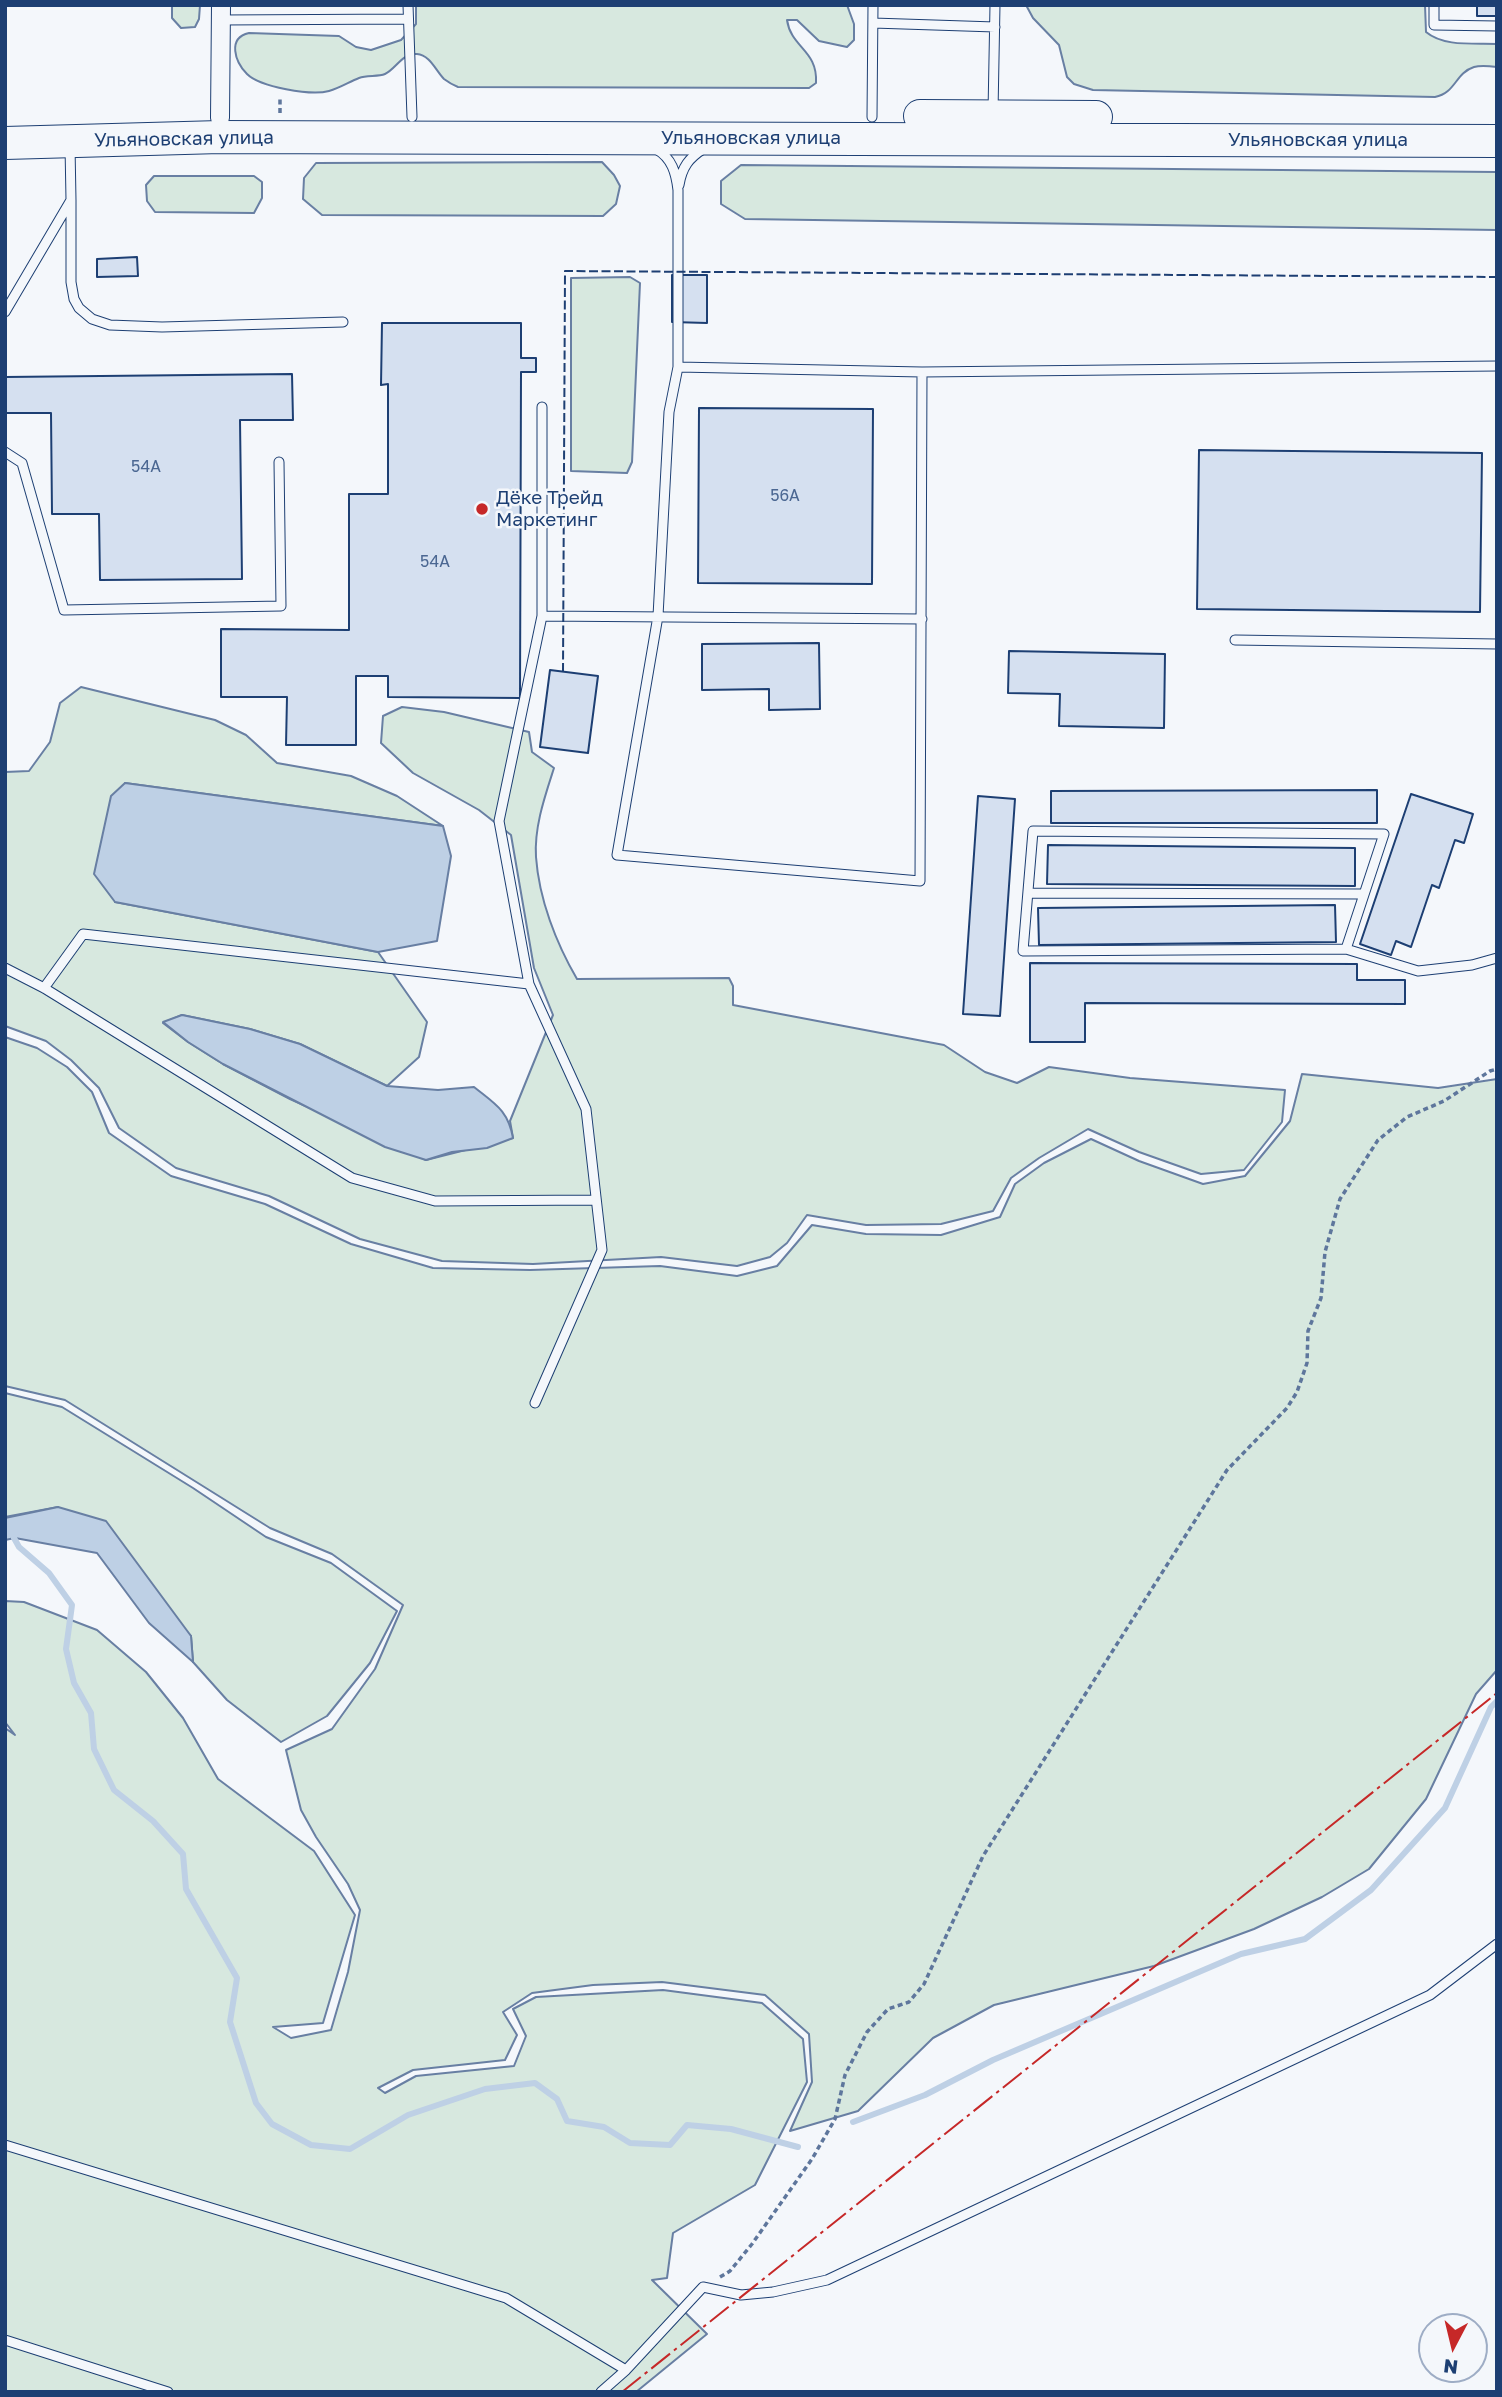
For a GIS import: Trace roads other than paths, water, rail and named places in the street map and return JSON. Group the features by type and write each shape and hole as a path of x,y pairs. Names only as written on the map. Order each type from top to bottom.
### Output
{"highway":[{"name":"Ульяновская улица","path":"5,143 412,117 993,116 1497,121"},
{"name":"Ульяновская улица","path":"5,122 622,138 1497,141"}],"street":[{"path":"220,128 221,13"}],"lane":[{"path":"408,5 412,117"},
{"path":"872,117 873,5"},
{"path":"993,116 995,5"},
{"path":"1434,5 1433,25 1497,26"},
{"path":"221,13 408,19"},
{"path":"873,23 995,27"},
{"path":"622,138 652,146 662,152 673,167 678,190 678,367 669,412 658,616 617,855 920,881 922,372"},
{"path":"678,190 683,169 694,155 733,138"},
{"path":"69,141 71,282 79,308 92,319 110,325 162,327 343,322"},
{"path":"5,312 71,200"},
{"path":"678,367 922,372 1497,366"},
{"path":"535,1403 602,1250 586,1109 529,984 499,821 542,615 542,407"},
{"path":"5,452 22,463 64,610 281,607 279,462"},
{"path":"542,615 922,619"},
{"path":"1235,640 1497,645"},
{"path":"1346,949 1384,834 1033,831 1023,951 1346,949 1418,971 1472,965 1497,958"},
{"path":"1029,893 1363,894"},
{"path":"44,989 83,934 529,984"},
{"path":"5,968 44,989 352,1178 435,1201 596,1200"},
{"path":"601,2392 626,2370 702,2287 741,2295 773,2292 827,2280 1430,1995 1497,1944"},
{"path":"5,2145 506,2298 626,2370"},
{"path":"5,2340 168,2392"}],"water":[{"path":"125,783 443,826 451,856 437,941 378,952 115,902 94,874 111,796"},
{"path":"182,1015 250,1029 300,1044 387,1086 438,1090 474,1087 504,1114 513,1138 487,1148 452,1152 426,1160 385,1147 223,1064 163,1022"},
{"path":"58,1507 106,1521 191,1636 193,1662 149,1623 97,1553 15,1538 5,1540 5,1518"}],"waterway":[{"path":"14,1538 19,1547 49,1573 72,1605 66,1649 74,1683 91,1713 94,1749 114,1790 153,1821 183,1854 186,1889 237,1978 230,2022 256,2103 272,2124 311,2145 350,2149 408,2115 485,2089 535,2083 557,2099 567,2121 604,2127 630,2143 670,2145 687,2125 731,2129 798,2147"},
{"path":"853,2122 925,2095 993,2060 1241,1954 1305,1939 1371,1890 1445,1808 1491,1707 1497,1701"}],"place":[{"name":"Дёке Трейд Маркетинг","path":"482,509"}]}
